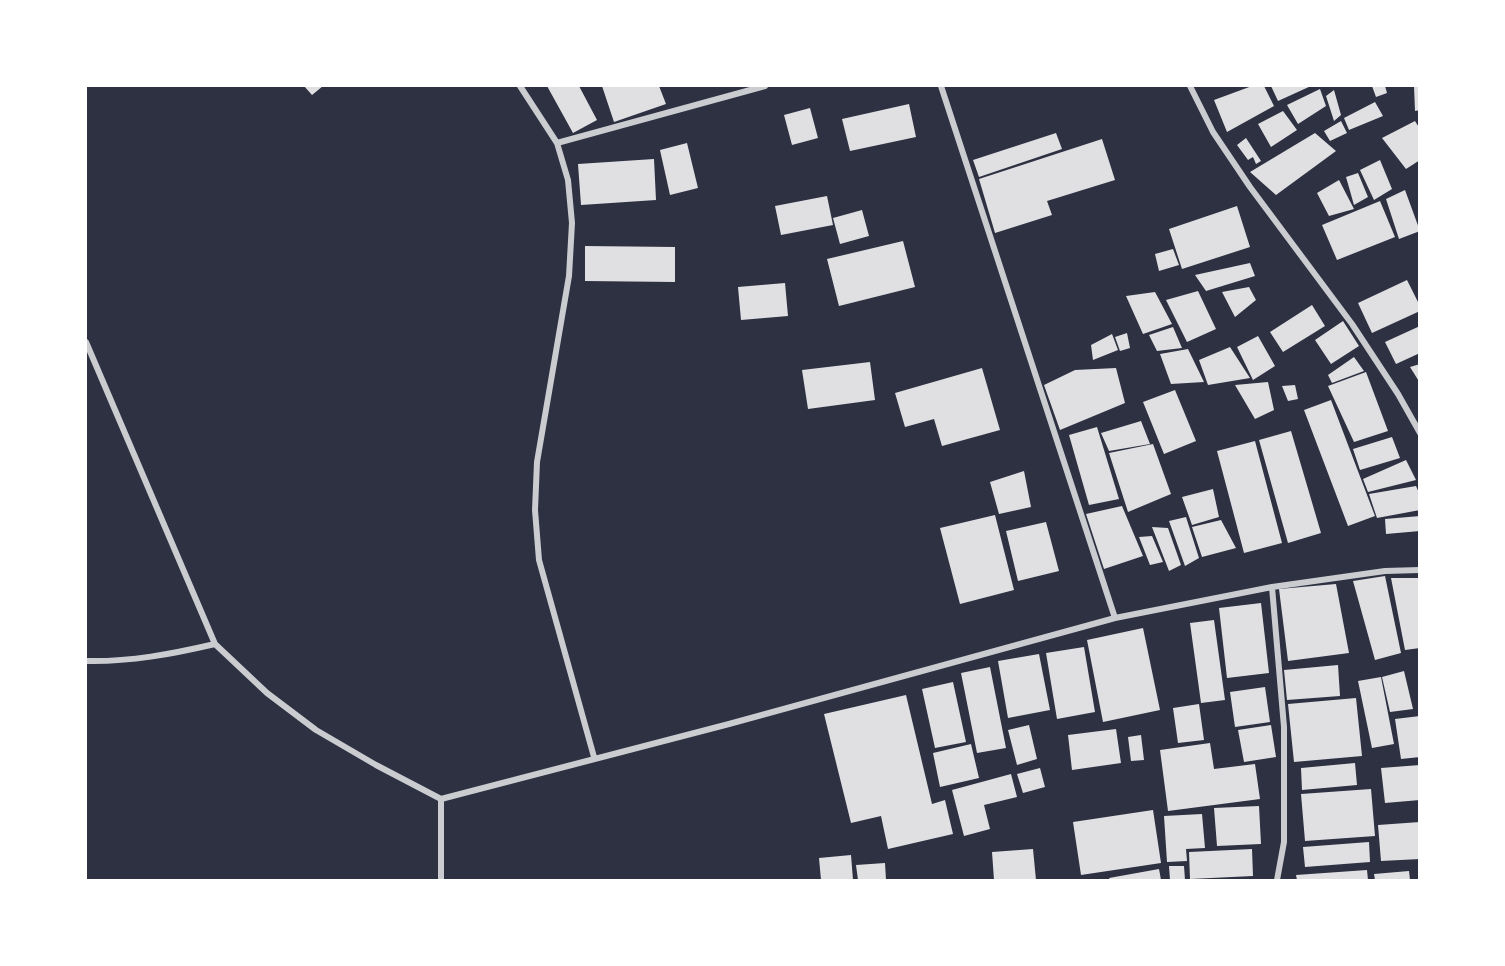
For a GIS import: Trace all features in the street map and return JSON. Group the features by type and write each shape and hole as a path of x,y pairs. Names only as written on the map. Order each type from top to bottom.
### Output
{"street":[{"path":"520,86 557,143 568,180 572,233 569,276 537,462 535,510 538,561 594,757"},
{"path":"557,143 765,86"},
{"path":"941,86 1114,618"},
{"path":"1190,86 1213,132 1250,187 1352,324 1398,394 1419,433"},
{"path":"86,342 215,645 267,693 316,730 441,799 594,757 729,724 1114,618 1272,586 1385,571 1419,570"},
{"path":"1272,586 1284,727 1284,842 1277,880"},
{"path":"86,661 108,662 171,655 215,645"},
{"path":"441,799 441,880"}],"building":[{"path":"304,86 323,86 312,95"},
{"path":"547,86 579,86 597,120 573,133"},
{"path":"602,86 659,86 666,104 614,122"},
{"path":"1252,86 1264,86 1274,106 1227,132 1214,100"},
{"path":"1271,86 1311,86 1278,101"},
{"path":"1372,86 1385,86 1387,93 1376,97"},
{"path":"1414,86 1420,86 1420,110 1415,111"},
{"path":"1320,89 1326,106 1298,124 1287,105"},
{"path":"1334,90 1341,115 1334,121 1326,96"},
{"path":"1375,102 1383,116 1349,130 1344,118"},
{"path":"909,104 916,137 850,151 842,119"},
{"path":"810,108 818,138 792,145 784,115"},
{"path":"1283,111 1297,130 1271,147 1258,124"},
{"path":"1341,121 1347,133 1330,141 1324,131"},
{"path":"1415,121 1420,129 1420,160 1406,169 1382,138"},
{"path":"1056,133 1062,149 979,177 973,160"},
{"path":"1315,133 1336,151 1276,195 1250,172"},
{"path":"1246,138 1261,161 1256,164 1253,157 1248,160 1237,145"},
{"path":"1102,139 1115,180 1047,201 1052,215 995,233 979,179"},
{"path":"687,143 698,188 670,195 660,150"},
{"path":"654,159 656,200 581,205 578,164"},
{"path":"1380,160 1392,189 1374,200 1360,170"},
{"path":"1358,173 1368,197 1354,205 1346,177"},
{"path":"1339,180 1354,209 1329,216 1317,193"},
{"path":"1405,190 1420,231 1399,239 1386,199"},
{"path":"827,196 833,225 781,235 775,206"},
{"path":"1380,201 1395,237 1337,260 1322,225"},
{"path":"1237,206 1250,247 1182,269 1169,229"},
{"path":"862,210 869,236 840,244 833,218"},
{"path":"903,241 915,287 839,306 827,259"},
{"path":"585,246 675,247 675,282 585,281"},
{"path":"1173,249 1179,265 1159,271 1155,254"},
{"path":"1250,263 1255,276 1206,291 1195,275"},
{"path":"1407,280 1420,306 1420,311 1372,333 1358,303"},
{"path":"785,283 788,316 741,320 738,287"},
{"path":"1249,287 1256,300 1235,317 1222,292"},
{"path":"1198,291 1216,329 1187,342 1166,300"},
{"path":"1155,292 1172,324 1143,334 1126,296"},
{"path":"1312,305 1325,326 1283,352 1270,332"},
{"path":"1343,321 1359,346 1331,364 1315,340"},
{"path":"1420,326 1420,353 1396,364 1385,342"},
{"path":"1173,327 1182,348 1157,351 1149,335"},
{"path":"1127,333 1130,348 1120,351 1115,337"},
{"path":"1112,334 1118,350 1093,360 1091,345"},
{"path":"1258,336 1275,366 1253,380 1237,347"},
{"path":"1230,347 1250,378 1208,385 1199,360"},
{"path":"1188,349 1204,382 1171,384 1160,354"},
{"path":"1354,357 1364,371 1332,383 1328,375"},
{"path":"870,362 875,400 808,409 802,370"},
{"path":"1420,364 1420,383 1410,367"},
{"path":"982,368 1000,430 942,446 934,419 905,427 895,393"},
{"path":"1116,368 1125,403 1060,430 1044,385 1075,370"},
{"path":"1366,372 1388,431 1354,442 1328,386"},
{"path":"1268,382 1274,410 1255,419 1235,385"},
{"path":"1295,385 1298,399 1288,401 1282,386"},
{"path":"1175,390 1196,441 1164,454 1143,402"},
{"path":"1331,400 1375,516 1348,526 1304,410"},
{"path":"1141,421 1150,444 1109,451 1101,433"},
{"path":"1097,427 1119,499 1089,505 1069,435"},
{"path":"1291,431 1321,533 1288,543 1259,440"},
{"path":"1392,437 1400,458 1360,470 1353,449"},
{"path":"1255,441 1282,543 1244,553 1217,451"},
{"path":"1153,444 1171,494 1128,512 1109,453"},
{"path":"1406,460 1416,480 1368,492 1363,479"},
{"path":"1024,471 1031,507 999,514 990,482"},
{"path":"1416,486 1420,495 1420,510 1377,518 1369,494"},
{"path":"1213,489 1219,517 1192,525 1182,497"},
{"path":"1122,506 1143,556 1104,569 1086,514"},
{"path":"995,515 1014,590 960,604 940,528"},
{"path":"1420,516 1420,531 1386,534 1385,519"},
{"path":"1186,517 1199,558 1185,566 1169,521"},
{"path":"1221,520 1236,548 1202,557 1192,527"},
{"path":"1046,522 1059,571 1018,581 1006,531"},
{"path":"1152,527 1168,528 1181,565 1169,571"},
{"path":"1152,536 1163,562 1150,565 1139,537"},
{"path":"1385,576 1401,653 1375,660 1353,581"},
{"path":"1391,578 1420,578 1420,648 1405,650"},
{"path":"1336,584 1349,653 1288,661 1279,589"},
{"path":"1261,603 1269,673 1227,678 1219,608"},
{"path":"1214,620 1225,700 1201,703 1190,623"},
{"path":"1143,628 1160,710 1103,722 1087,640"},
{"path":"1084,647 1095,712 1057,719 1046,653"},
{"path":"1039,654 1050,710 1008,718 998,661"},
{"path":"1338,665 1340,696 1287,700 1284,670"},
{"path":"990,667 1006,748 977,753 961,673"},
{"path":"1404,671 1413,709 1390,712 1382,677"},
{"path":"1381,677 1394,744 1372,748 1358,681"},
{"path":"953,682 966,742 935,748 922,689"},
{"path":"1265,687 1270,722 1235,727 1230,692"},
{"path":"906,695 932,804 945,800 953,834 888,849 881,816 851,823 824,714"},
{"path":"1356,698 1362,756 1294,762 1288,704"},
{"path":"1199,704 1204,740 1178,743 1173,708"},
{"path":"1420,716 1420,757 1401,759 1395,719"},
{"path":"1029,725 1037,759 1017,765 1008,730"},
{"path":"1271,725 1276,757 1244,762 1238,730"},
{"path":"1116,729 1121,763 1072,770 1068,735"},
{"path":"1141,735 1144,760 1131,761 1128,737"},
{"path":"1210,743 1214,769 1255,764 1260,799 1168,811 1160,750"},
{"path":"971,744 979,778 940,787 933,753"},
{"path":"1355,763 1357,785 1302,790 1301,768"},
{"path":"1420,765 1420,800 1385,803 1381,768"},
{"path":"1040,768 1045,787 1023,793 1017,774"},
{"path":"1011,774 1017,797 984,805 990,829 964,836 952,790"},
{"path":"1371,789 1375,836 1305,841 1301,794"},
{"path":"1259,806 1261,844 1217,846 1214,808"},
{"path":"1153,810 1161,863 1081,875 1073,822"},
{"path":"1202,814 1205,848 1186,849 1187,861 1167,862 1164,816"},
{"path":"1420,822 1420,859 1381,861 1378,825"},
{"path":"1369,842 1370,862 1305,867 1303,847"},
{"path":"1033,849 1036,880 994,880 992,852"},
{"path":"1252,849 1253,876 1190,879 1189,852"},
{"path":"851,855 853,880 821,880 819,858"},
{"path":"885,863 886,880 858,880 856,865"},
{"path":"1169,866 1184,866 1185,880 1170,880"},
{"path":"1159,869 1161,880 1110,880 1109,878"},
{"path":"1367,870 1368,880 1297,880 1296,875"},
{"path":"1409,871 1410,880 1375,880 1374,874"}]}
